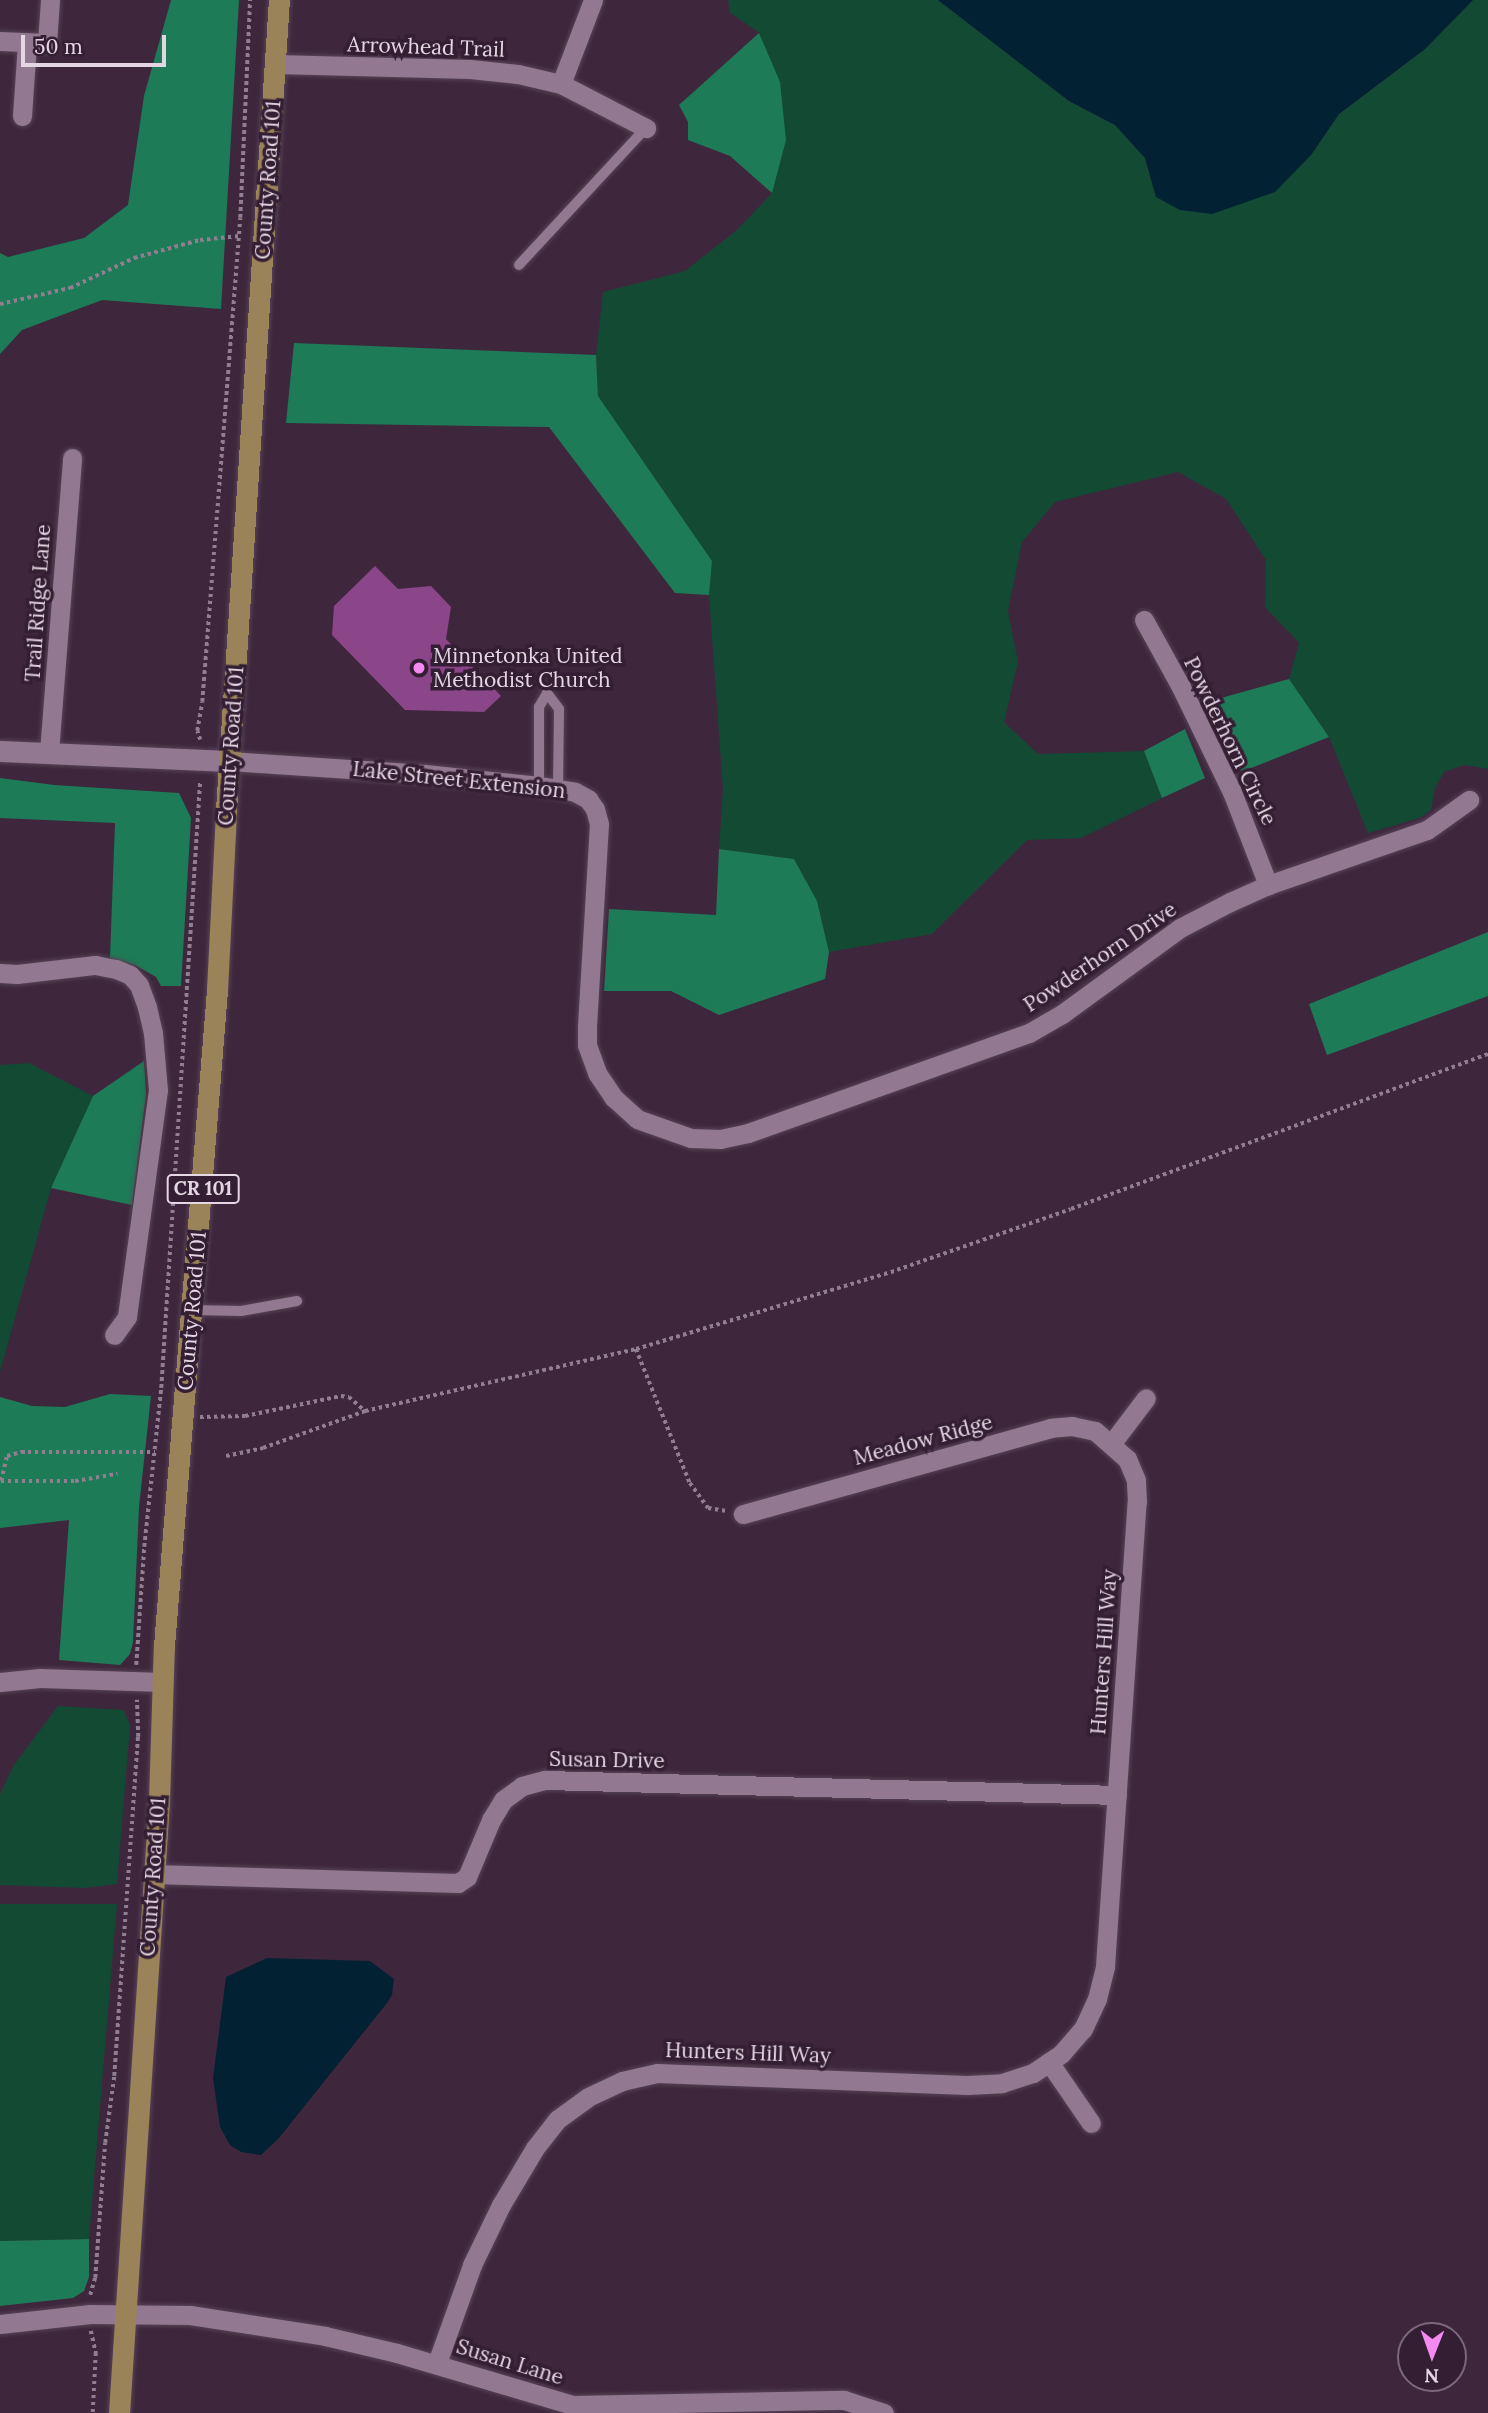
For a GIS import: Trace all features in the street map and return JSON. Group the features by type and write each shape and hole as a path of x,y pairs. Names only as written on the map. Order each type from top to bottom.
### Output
{"main road":[{"name":"County Road 101","path":"119,2413 163,1682 218,990 229,761 279,0"}],"street":[{"path":"0,41 47,43 50,0"},
{"path":"561,84 593,0"},
{"path":"22,116 27,43"},
{"name":"Arrowhead Trail","path":"275,64 470,69 518,74 561,84 646,128"},
{"name":"Trail Ridge Lane","path":"49,752 72,458"},
{"name":"Powderhorn Circle","path":"1144,620 1181,687 1232,792 1268,885"},
{"name":"Lake Street Extension","path":"0,751 200,759 425,774 575,792 588,799 595,809 599,824 587,1028 587,1045 597,1073 621,1105 637,1119 663,1130 691,1138 720,1139 748,1133"},
{"name":"Powderhorn Drive","path":"748,1133 1029,1033 1062,1014 1180,928 1268,885 1427,830 1469,800"},
{"path":"0,972 16,974 95,965 116,969 131,975 139,985 147,1007 153,1033 158,1090 127,1317 114,1335"},
{"path":"1112,1443 1146,1398"},
{"name":"Meadow Ridge","path":"743,1514 1051,1429 1072,1426 1095,1432 1112,1443"},
{"name":"Hunters Hill Way","path":"438,2363 472,2264 501,2205 535,2148 558,2119 600,2092 622,2081 670,2072 967,2085 1002,2084 1033,2073 1061,2054 1083,2029 1097,1999 1105,1966 1137,1502 1136,1480 1128,1459 1112,1443"},
{"path":"0,1682 40,1678 163,1682"},
{"name":"Susan Drive","path":"153,1874 458,1883 467,1877 491,1820 503,1800 522,1786 545,1780 1116,1795"},
{"path":"1049,2062 1091,2123"},
{"name":"Susan Lane","path":"0,2324 90,2315 190,2315 325,2336 438,2363 572,2405 845,2400 884,2413"}],"lane":[{"path":"519,265 646,128"},
{"path":"547,693 559,709 548,788 539,707 547,693"},
{"path":"192,1310 241,1311 297,1301"}],"path":[{"path":"93,2413 96,2353 90,2315 90,2290 95,2278 105,2143 114,2076 138,1737 135,1656 155,1452 199,823 200,759 197,731 202,702 216,488 239,236 250,0"},
{"path":"0,304 70,288 134,258 200,240 239,236"},
{"path":"226,1456 263,1448 365,1411 636,1349 897,1270 1071,1209 1488,1054"},
{"path":"636,1349 690,1483 708,1508 743,1514"},
{"path":"213,1417 273,1412 341,1396 349,1397 365,1411"},
{"path":"117,1474 75,1480 1,1481 7,1456 21,1452 155,1452"}],"green space":[{"path":"171,0 239,0 221,309 102,300 22,330 0,354 0,253 8,257 84,238 128,205 144,96"},
{"path":"728,0 938,0 1069,101 1115,125 1145,158 1156,197 1311,155 1339,114 1425,49 1473,0 1488,0 1488,769 1464,765 1444,772 1435,788 1431,810 1420,818 1368,833 1329,737 1289,679 1299,643 1265,607 1266,560 1226,499 1178,472 1055,502 1022,542 1008,611 1018,662 1004,722 1038,754 1144,751 1162,798 1081,838 1027,840 932,934 829,952 817,901 794,859 719,849 723,789 709,595 712,561 598,396 596,355 603,292 685,271 737,230 772,193 760,33 730,13"},
{"path":"759,33 780,82 786,140 772,193 730,156 688,140 688,122 679,105"},
{"path":"294,343 596,355 598,396 712,561 709,595 675,593 549,427 286,423"},
{"path":"1289,679 1329,737 1241,772 1207,702"},
{"path":"1185,729 1205,778 1162,798 1144,751"},
{"path":"0,778 54,785 179,793 191,818 181,986 161,986 156,977 135,965 110,958 115,823 0,818"},
{"path":"719,849 794,859 817,901 829,952 825,979 719,1015 671,991 604,991 609,909 716,915"},
{"path":"1488,932 1488,996 1327,1055 1309,1004"},
{"path":"144,1061 146,1094 132,1205 51,1188 93,1096"},
{"path":"29,1063 93,1096 51,1188 0,1372 0,1065"},
{"path":"110,1394 151,1396 139,1507 133,1642 130,1654 120,1665 59,1660 69,1520 0,1528 0,1397 32,1406 65,1407"},
{"path":"58,1706 124,1710 130,1726 117,1884 85,1888 0,1885 0,1794 14,1765"},
{"path":"0,1904 117,1904 89,2239 0,2241"},
{"path":"89,2239 89,2277 84,2291 73,2298 0,2306 0,2241"}],"water":[{"path":"938,0 1473,0 1425,49 1339,114 1311,155 1275,192 1212,214 1180,210 1156,197 1145,158 1115,125 1069,101"},
{"path":"267,1958 370,1961 394,1979 392,1995 387,2003 279,2138 261,2155 241,2152 230,2145 220,2127 213,2078 226,1977"}],"building":[{"name":"Minnetonka United Methodist Church","path":"375,566 398,589 431,586 451,607 446,639 501,696 484,712 405,710 332,635 334,606"}],"place":[{"name":"Minnetonka United Methodist Church","path":"419,668"}]}
